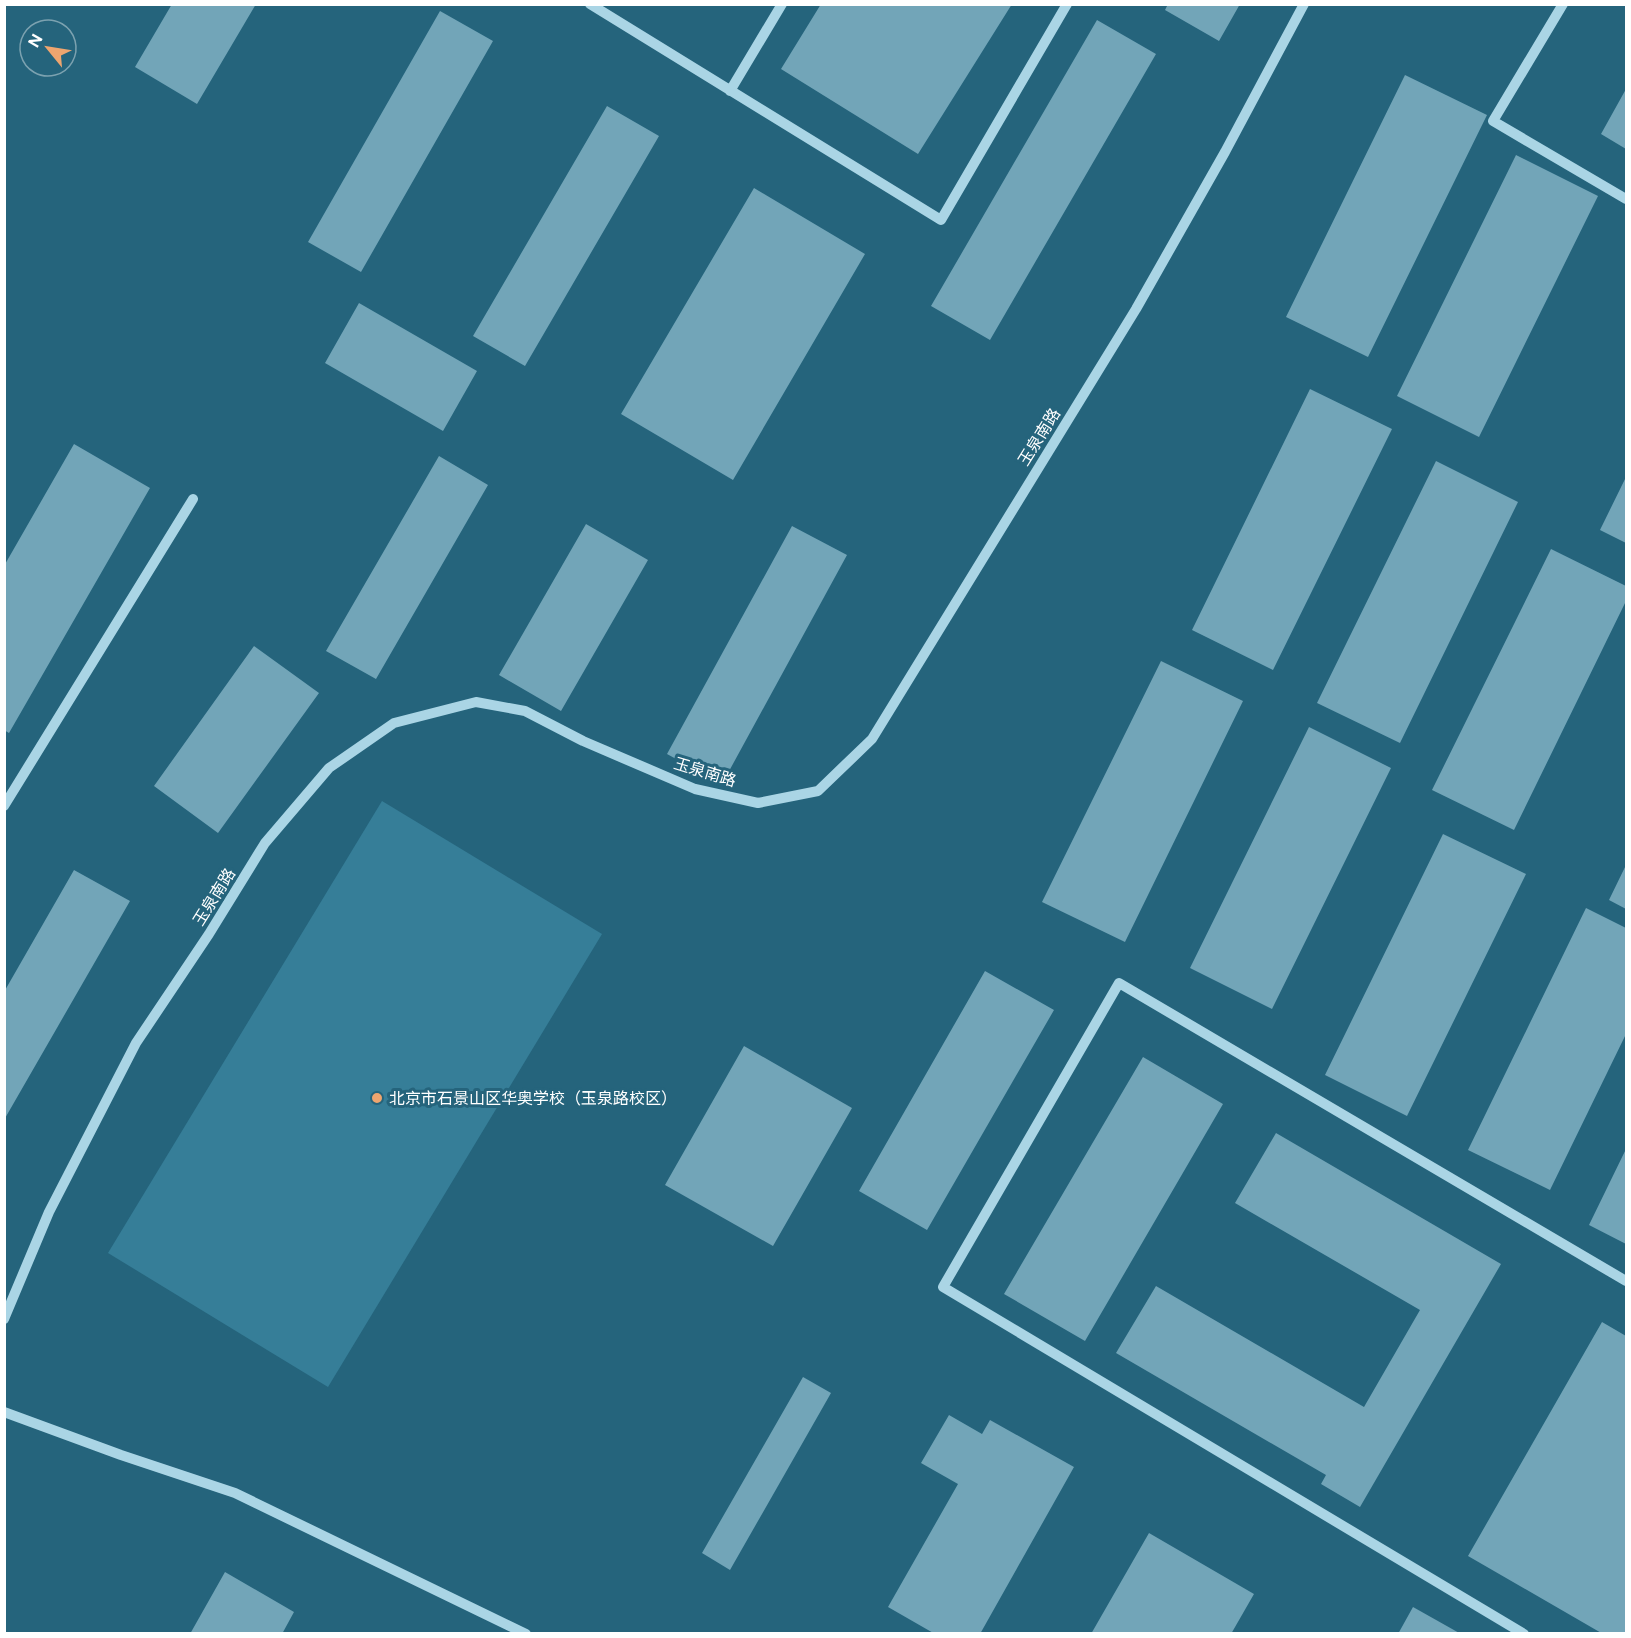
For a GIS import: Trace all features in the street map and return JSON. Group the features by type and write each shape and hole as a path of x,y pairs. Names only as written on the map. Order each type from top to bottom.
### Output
{"street":[{"path":"590,4 941,220 1067,4"},
{"path":"730,91 782,4"},
{"name":"玉泉南路","path":"4,1319 49,1212 136,1043 209,934 265,843 329,768 394,723 476,702 525,711 583,741 695,789 758,803 818,791 872,739 1136,309 1225,152 1304,4"},
{"path":"1563,4 1493,121 1626,199"},
{"path":"4,806 193,499"},
{"path":"1524,1634 943,1287 1119,983 1626,1281"},
{"path":"4,1412 121,1455 235,1493 526,1634"}],"shaded area":[{"path":"382,801 602,934 328,1387 108,1253"}],"building":[{"path":"172,4 256,4 197,104 135,67"},
{"path":"821,4 1012,4 918,154 781,69"},
{"path":"1168,4 1240,4 1219,41 1165,10"},
{"path":"440,11 493,41 361,272 308,242"},
{"path":"1097,20 1156,54 990,340 931,306"},
{"path":"1405,75 1487,115 1368,357 1286,317"},
{"path":"1626,89 1626,149 1601,134"},
{"path":"607,106 659,136 525,366 473,336"},
{"path":"1516,155 1598,196 1479,437 1397,396"},
{"path":"754,188 865,254 733,480 621,414"},
{"path":"359,303 477,371 443,431 325,363"},
{"path":"1310,389 1392,429 1273,670 1192,630"},
{"path":"74,444 150,488 9,733 4,730 4,566"},
{"path":"439,456 488,485 376,679 326,651"},
{"path":"1436,461 1518,502 1400,743 1317,703"},
{"path":"1626,477 1626,543 1600,530"},
{"path":"586,524 648,560 561,711 499,675"},
{"path":"792,526 847,555 722,784 667,754"},
{"path":"1551,549 1626,586 1626,601 1514,830 1432,790"},
{"path":"254,646 319,693 218,833 154,786"},
{"path":"1161,661 1243,701 1125,942 1042,902"},
{"path":"1309,727 1391,768 1272,1009 1190,968"},
{"path":"1443,834 1526,874 1407,1116 1325,1075"},
{"path":"1626,865 1626,909 1609,900"},
{"path":"74,870 130,901 4,1120 4,992"},
{"path":"1586,908 1626,928 1626,1034 1550,1190 1468,1150"},
{"path":"985,971 1054,1010 927,1230 859,1191"},
{"path":"744,1046 852,1108 773,1246 665,1185"},
{"path":"1143,1057 1223,1104 1085,1341 1004,1294"},
{"path":"1276,1133 1501,1264 1360,1507 1321,1484 1326,1475 1116,1353 1156,1286 1364,1407 1420,1310 1235,1203"},
{"path":"1626,1149 1626,1244 1589,1225"},
{"path":"1602,1322 1626,1336 1626,1634 1603,1634 1468,1556"},
{"path":"803,1377 831,1393 730,1570 702,1553"},
{"path":"949,1415 982,1434 990,1420 1074,1467 980,1634 935,1634 888,1607 958,1484 921,1463"},
{"path":"1149,1533 1254,1594 1231,1634 1091,1634"},
{"path":"225,1572 294,1612 282,1634 190,1634"},
{"path":"1413,1607 1461,1634 1398,1634"}],"place":[{"name":"北京市石景山区华奥学校（玉泉路校区）","path":"377,1098"}]}
